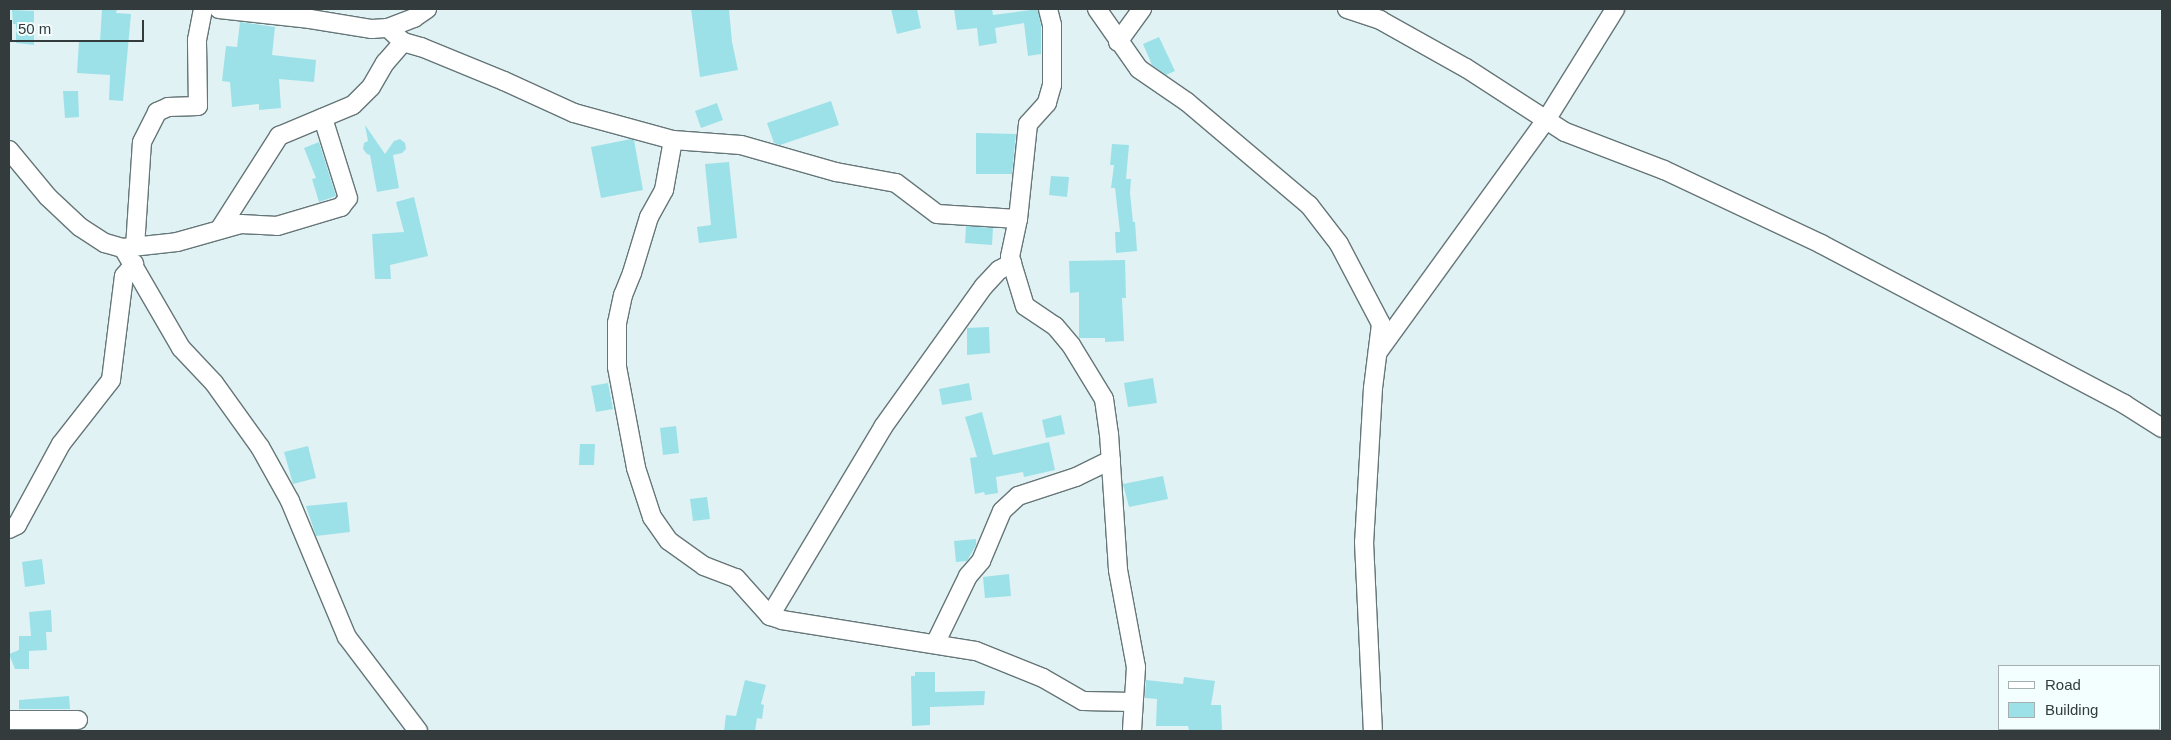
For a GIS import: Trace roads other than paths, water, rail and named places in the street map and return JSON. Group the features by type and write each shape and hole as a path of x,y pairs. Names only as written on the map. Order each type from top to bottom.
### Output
{"street":[{"path":"203,9 197,40 198,106 168,108 157,112 142,142 129,247 134,264 181,348 214,383 260,447 290,501 347,638 418,731"},
{"path":"219,9 310,18 372,29 388,28 414,18 427,9"},
{"path":"1048,9 1052,25 1052,85 1048,103 1028,124 1018,219 1010,257 1024,306 1055,326 1071,345 1104,399 1111,460 1118,570 1135,657 1132,731"},
{"path":"1097,9 1118,42 1139,69 1187,102 1309,205 1339,244 1381,324 1373,388 1364,542 1373,731"},
{"path":"1118,42 1142,9"},
{"path":"1347,9 1380,20 1458,63 1546,120 1576,137 1664,170 1822,244 2124,404 2162,428"},
{"path":"1377,352 1546,120 1615,9"},
{"path":"388,28 403,42 421,47 504,81 563,110 674,140 742,145 836,172 896,182 937,214 1018,219"},
{"path":"219,230 279,136 353,106 371,86 385,63 403,42"},
{"path":"9,150 48,197 80,226 104,243 129,247 177,242 241,224 277,226 341,207 348,198 323,118"},
{"path":"674,140 664,190 649,217 632,273 623,295 617,323 617,367 636,468 652,517 669,541 704,566 736,578 770,616 782,620 976,651 1043,678 1084,701 1133,702"},
{"path":"770,616 883,427 984,286 999,270 1012,263"},
{"path":"9,529 17,525 62,444 111,380 124,276 134,264"},
{"path":"935,644 968,576 980,561 1002,511 1018,496 1076,477 1111,460"},
{"path":"9,720 78,720"}]}
